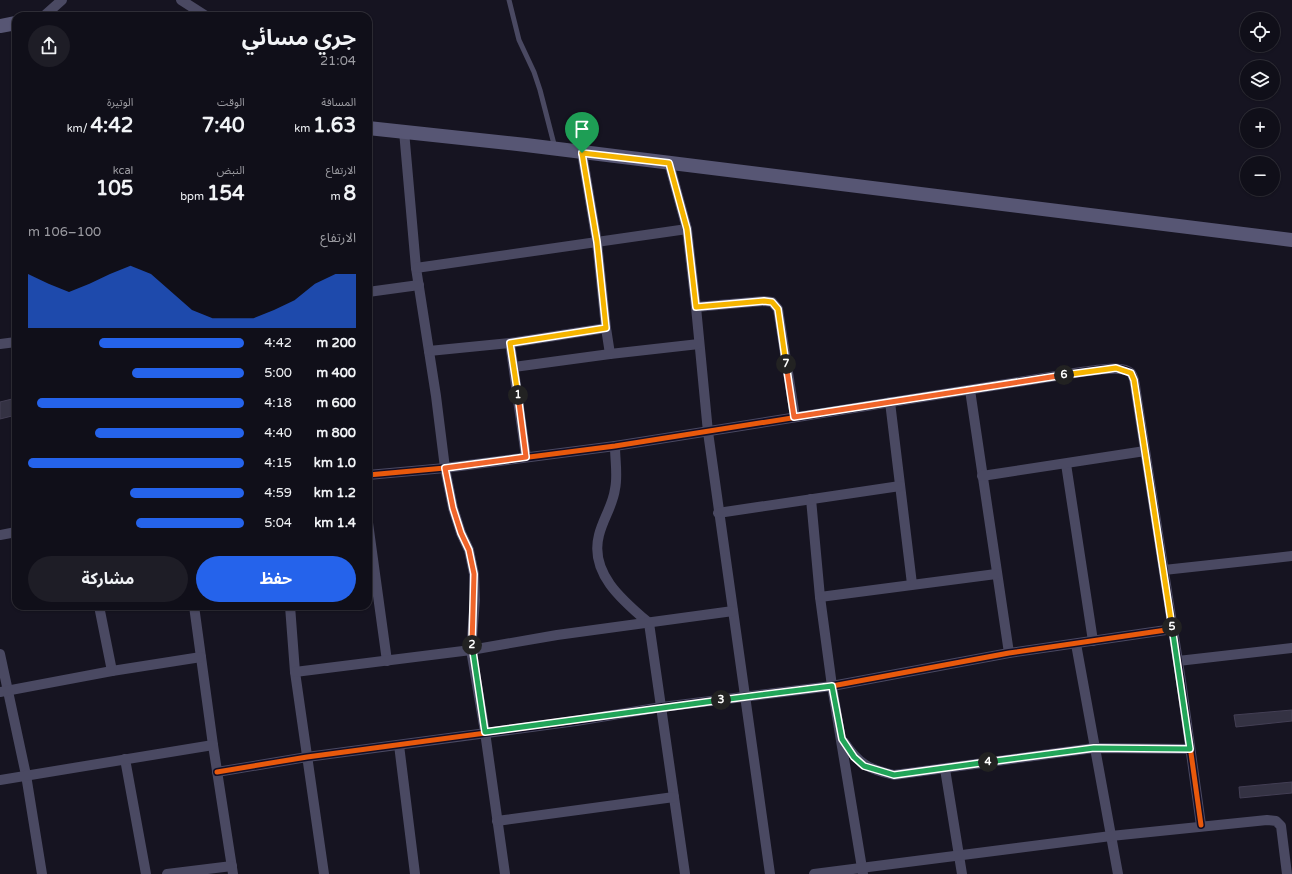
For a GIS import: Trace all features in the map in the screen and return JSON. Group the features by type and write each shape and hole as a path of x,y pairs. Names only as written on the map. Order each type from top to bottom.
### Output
{"main road":[{"path":"0,26 12,24"},
{"path":"375,129 555,149 1292,240"}],"street":[{"path":"48,12 62,0"},
{"path":"181,0 200,12"},
{"path":"404,132 416,268 445,468 453,508 461,533 469,550 474,574 472,650 505,874"},
{"path":"582,153 597,242 610,354"},
{"path":"669,163 687,229 718,513 746,696 770,874"},
{"path":"416,268 687,229"},
{"path":"372,291 419,285"},
{"path":"696,307 764,301 772,302 778,309 794,417"},
{"path":"429,350 510,343 606,328"},
{"path":"0,344 12,342"},
{"path":"510,343 526,457"},
{"path":"514,367 699,344"},
{"path":"372,475 445,468 615,446 1081,372 1116,368 1124,370 1131,373 1134,380 1146,450 1201,825"},
{"path":"970,390 996,574 1009,653"},
{"path":"890,402 912,584"},
{"path":"615,446 616,489 608,514 599,534 599,560 612,589 624,602 648,623 662,707 685,874"},
{"path":"982,476 1066,464 1146,450"},
{"path":"1066,464 1093,640"},
{"path":"718,513 900,486"},
{"path":"810,499 820,597 832,686 842,739 862,871"},
{"path":"0,535 12,533"},
{"path":"1164,570 1292,556"},
{"path":"820,597 996,574"},
{"path":"372,575 387,661"},
{"path":"100,610 112,671"},
{"path":"167,874 233,870 213,745 195,610"},
{"path":"290,610 295,672 324,874"},
{"path":"295,672 472,650 557,636 733,611"},
{"path":"217,772 485,732 576,721 662,707 832,686 1009,653 1173,629"},
{"path":"1076,644 1118,874"},
{"path":"1178,662 1292,648"},
{"path":"0,654 4,692 26,775 42,874"},
{"path":"4,692 112,671 201,657"},
{"path":"842,739 854,757 864,766 894,775 1094,748 1190,749"},
{"path":"0,780 213,745"},
{"path":"399,745 415,874"},
{"path":"126,759 146,874"},
{"path":"945,769 957,855 962,874"},
{"path":"497,821 674,797"},
{"path":"814,874 862,871 957,855 1201,825 1267,820 1276,821 1281,826 1287,874"}],"lane":[{"path":"509,0 518,40 534,72 555,149"}],"building":[{"path":"12,399 12,416 0,419 0,402"},
{"path":"1292,710 1292,721 1236,727 1234,715"},
{"path":"1292,782 1292,793 1240,798 1239,787"}],"cycle path":[{"path":"372,475 445,468 615,446 1081,372 1114,368 1127,370 1131,373 1135,382 1181,681 1201,825"},
{"path":"217,772 307,757 576,721 662,707 832,686 1009,653 1173,629"}],"route":[{"path":"582,153 669,163 687,229 696,307 764,301 772,302 778,309 794,417 1081,372 1116,368 1131,373 1136,392 1181,681 1190,749 1094,748 894,775 864,766 854,757 842,739 832,686 662,707 576,721 485,732 472,650 475,600 472,559 461,533 453,508 445,468 526,457 510,343 606,328 597,242 582,153"}]}
